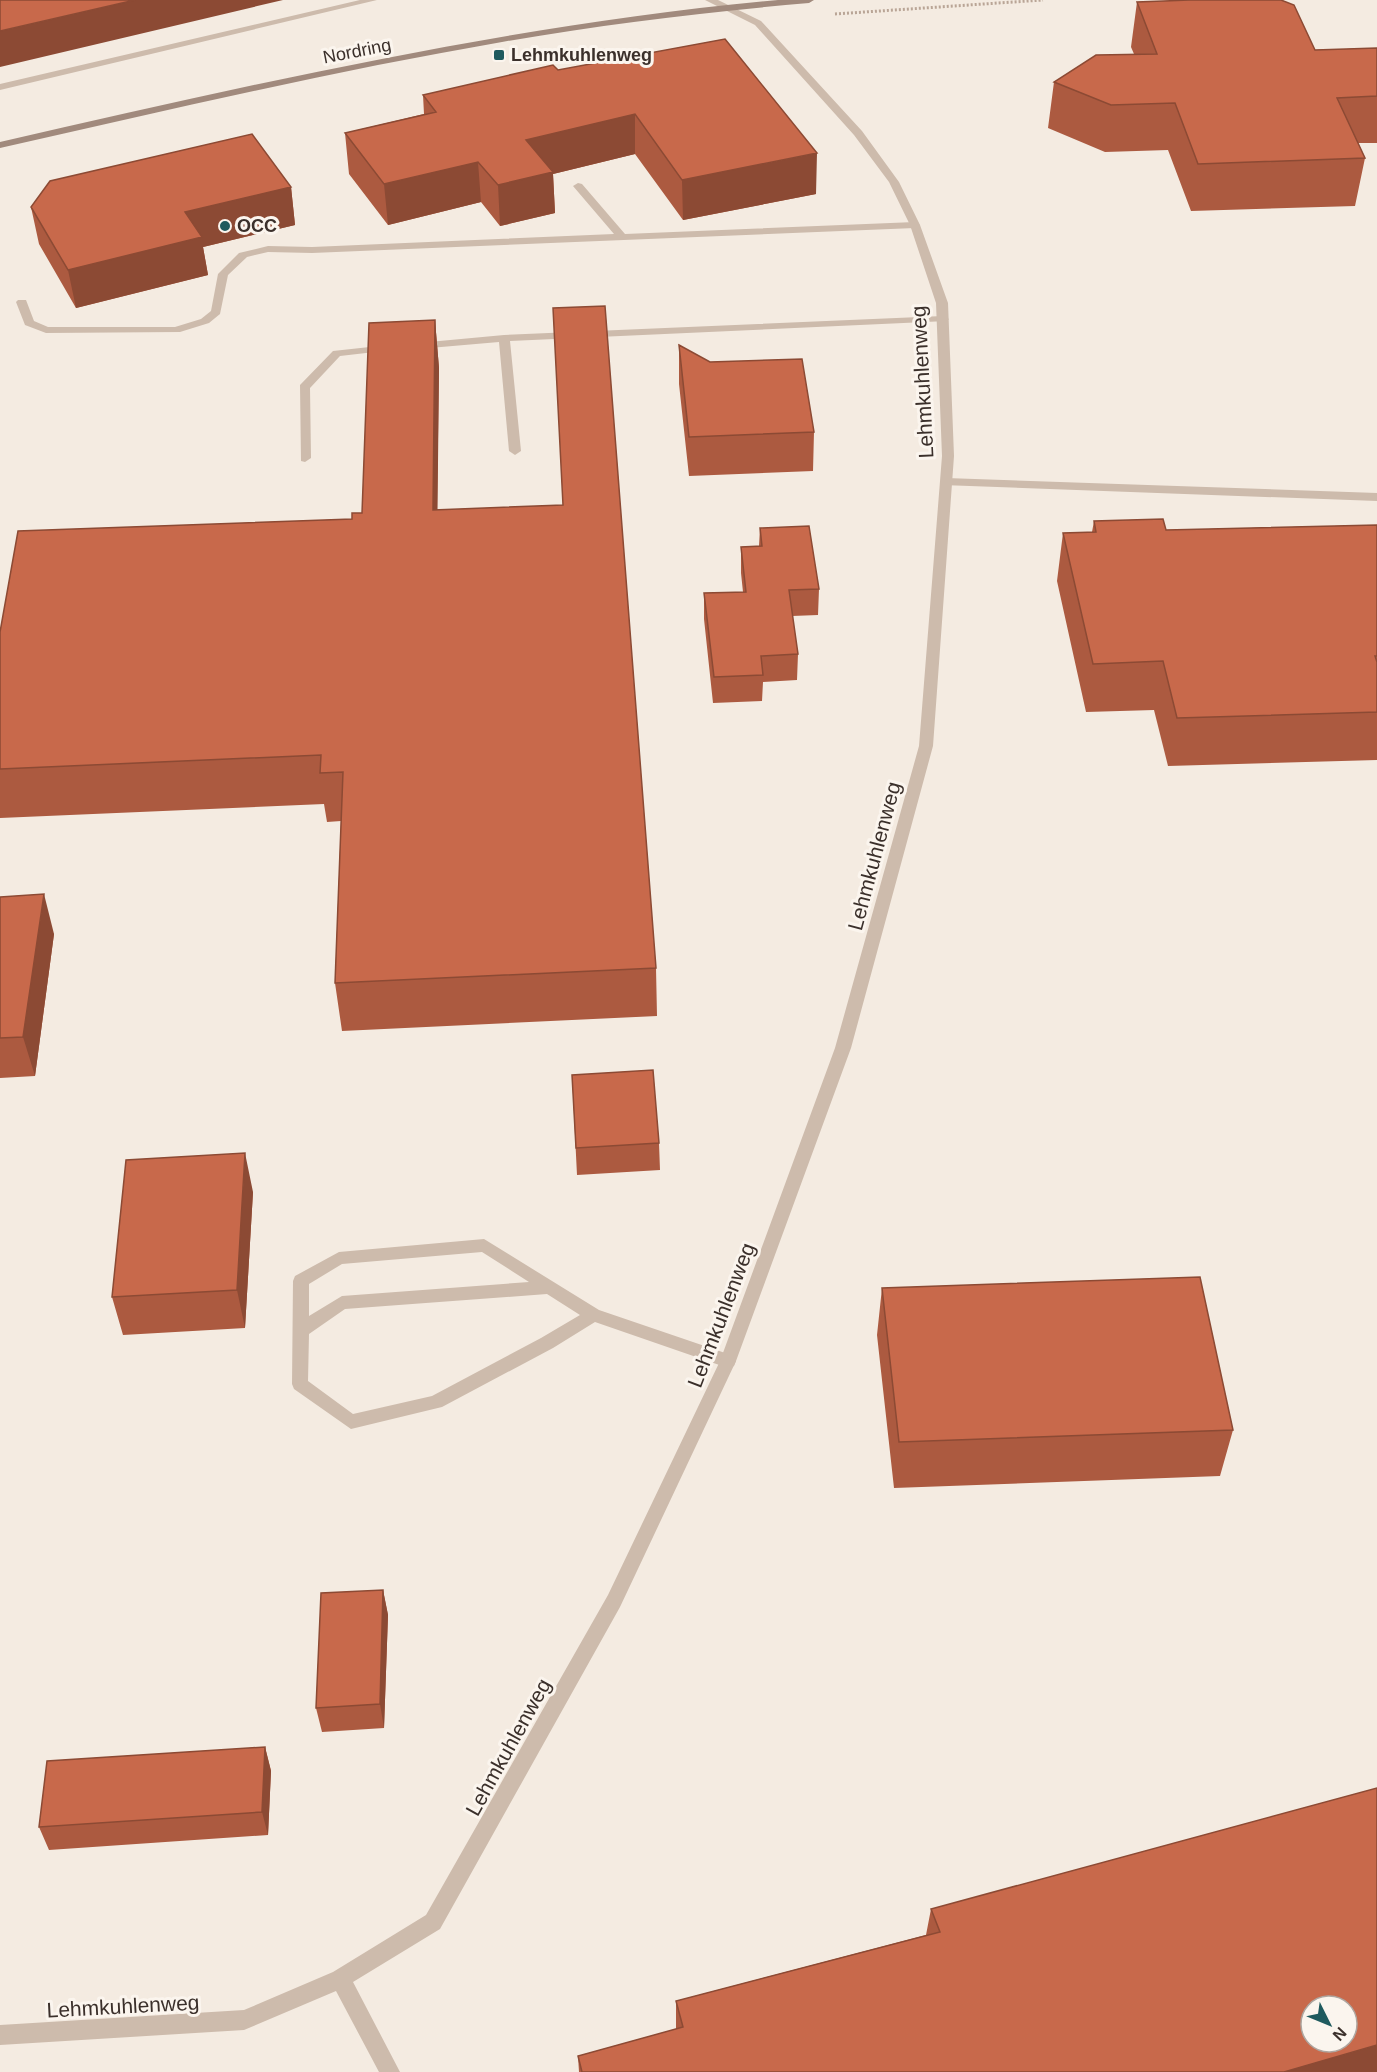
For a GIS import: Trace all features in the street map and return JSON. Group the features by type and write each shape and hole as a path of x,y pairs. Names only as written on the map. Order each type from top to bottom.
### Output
{"main road":[{"name":"Nordring","path":"0,145 345,69 587,24 716,3 809,0"}],"street":[{"path":"0,87 372,0"},
{"name":"Lehmkuhlenweg","path":"0,2035 244,2020 340,1979 433,1922 614,1600 729,1361 843,1048 926,746 948,456 942,303 915,225 894,182 858,133 758,23 716,3"},
{"path":"578,186 622,237"},
{"path":"22,302 29,323 46,330 176,330 205,321 216,312 223,274 243,255 268,249 312,250 915,225"},
{"path":"305,458 304,387 337,353 504,338 943,319"},
{"path":"504,338 515,451"},
{"path":"946,482 1377,497"},
{"path":"593,1315 436,1402 351,1422 300,1384 301,1281 339,1258 484,1245 593,1315 729,1361"},
{"path":"301,1330 342,1303 550,1287"},
{"path":"340,1979 390,2072"}],"building":[{"path":"0,0 135,0 0,31"},
{"path":"1281,0 1294,5 1315,50 1377,48 1377,96 1337,98 1365,158 1198,164 1175,103 1111,105 1054,82 1096,55 1157,54 1137,2"},
{"path":"725,39 817,153 682,180 635,114 526,140 553,172 498,185 478,162 384,184 345,133 436,112 423,95 553,65 558,70"},
{"path":"252,134 291,187 185,212 202,237 68,270 31,207 50,181"},
{"path":"605,306 656,968 335,983 343,772 320,773 321,755 0,769 0,632 18,531 352,519 352,513 362,513 369,323 435,320 433,510 563,505 553,308"},
{"path":"679,345 710,362 802,359 814,432 689,437"},
{"path":"1163,519 1166,530 1377,525 1377,656 1375,656 1377,712 1177,718 1163,661 1093,664 1063,533 1096,532 1094,521"},
{"path":"809,526 819,589 789,590 798,654 761,656 763,675 714,677 704,593 746,592 741,547 762,546 760,528"},
{"path":"44,894 23,1037 0,1038 0,897"},
{"path":"653,1070 659,1143 576,1148 572,1075"},
{"path":"245,1153 237,1290 112,1297 126,1160"},
{"path":"1200,1277 1233,1430 899,1442 882,1288"},
{"path":"383,1590 380,1704 316,1708 321,1593"},
{"path":"265,1747 262,1812 39,1827 47,1761"},
{"path":"1377,1788 1377,2045 1359,2050 1359,1994 1299,1994 1299,2054 1346,2054 1284,2072 582,2072 578,2056 683,2027 676,2001 940,1932 931,1909"}],"place":[{"name":"Lehmkuhlenweg","path":"499,55"},
{"name":"OCC","path":"225,226"}]}
